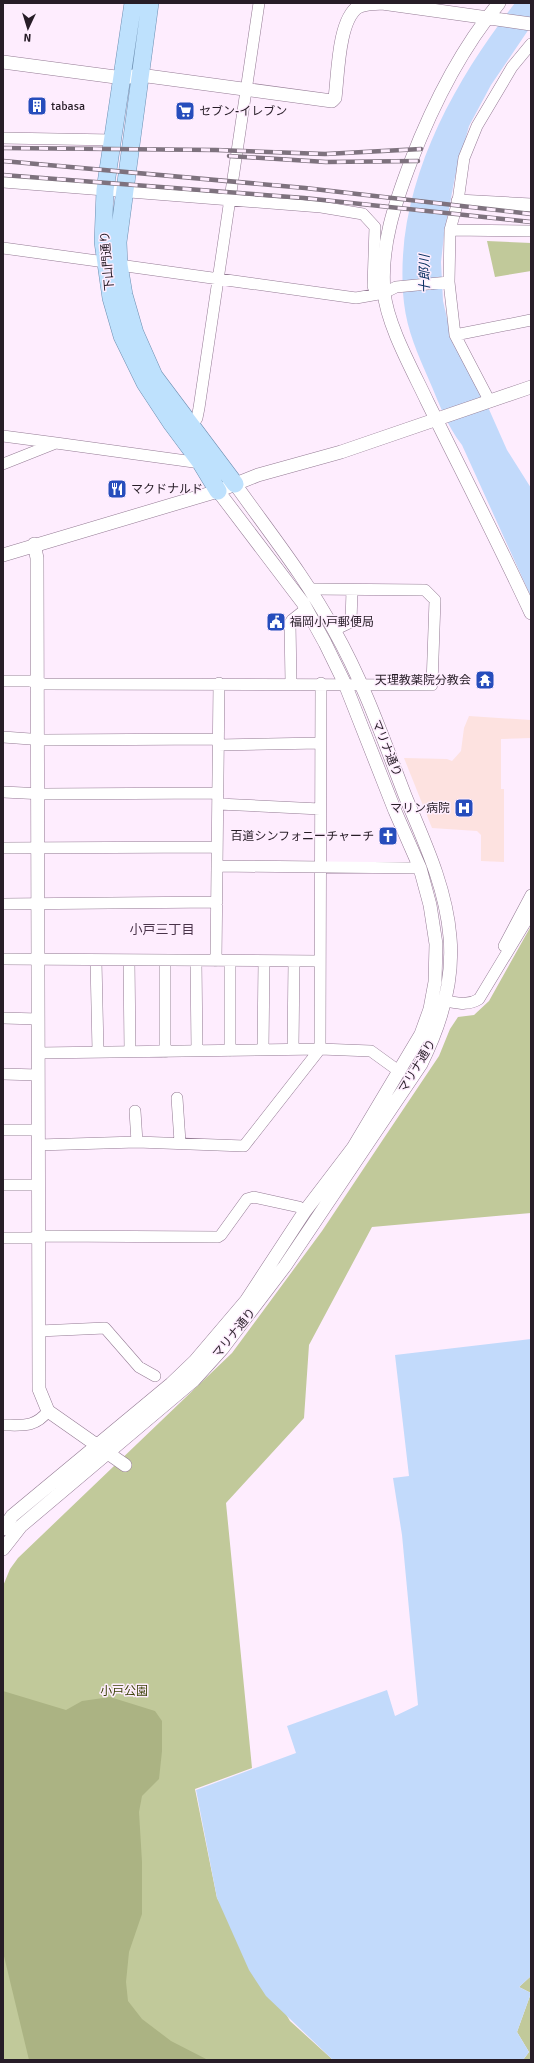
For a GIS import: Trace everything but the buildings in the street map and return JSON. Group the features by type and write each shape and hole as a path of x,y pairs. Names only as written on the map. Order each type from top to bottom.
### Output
{"main road":[{"name":"下山門通り","path":"133,3 123,78 105,190 103,242 124,295 135,333 154,376 235,484"},
{"name":"下山門通り","path":"150,3 118,242 112,263 111,298 122,336 145,382 172,424 201,463 218,491"}],"street":[{"path":"192,426 198,418 220,279 260,3"},
{"path":"499,3 491,19 453,68 435,102 401,186 390,221 385,256 385,291 392,323 436,418 498,541 531,613"},
{"path":"3,62 123,78 140,75 332,101 335,98 343,30 353,11 364,4 382,4 531,24"},
{"path":"489,400 455,335 445,283 450,230 458,201 464,158 477,126 512,67 531,44"},
{"path":"3,138 113,140"},
{"path":"3,182 321,207 363,214 375,227 373,286 385,291"},
{"path":"458,201 531,205"},
{"path":"450,230 531,231"},
{"path":"3,248 356,298 385,291 445,283"},
{"path":"455,335 531,320"},
{"path":"3,555 34,544 218,491 258,475 341,452 411,429 436,418 531,387"},
{"path":"3,436 201,463"},
{"path":"3,464 56,443"},
{"name":"マリナ通り","path":"3,1549 21,1526 194,1380 238,1331 285,1266 421,1064 435,1035 446,1000 451,966 451,939 447,909 431,858 361,685 334,630 311,590 235,484"},
{"name":"マリナ通り","path":"3,1529 12,1516 171,1384 195,1361 246,1301 305,1211 352,1148 400,1072 421,1034 430,1009 435,982 436,944 430,905 420,868 395,811 345,684 306,609 218,491"},
{"path":"34,544 37,558 37,1186 39,1389 48,1411 96,1446 125,1464"},
{"path":"3,681 37,682 44,684 321,683 361,685 432,685 435,600 425,590 311,590"},
{"path":"334,630 351,622 352,590"},
{"path":"291,683 290,623 306,609"},
{"path":"216,961 219,683"},
{"path":"38,1145 180,1142 244,1146 320,1049 321,683"},
{"path":"3,737 320,744"},
{"path":"3,792 37,794 218,793"},
{"path":"218,804 320,809"},
{"path":"3,848 217,847"},
{"path":"217,866 420,868"},
{"path":"493,975 500,954 531,895"},
{"path":"3,904 217,902"},
{"path":"446,1000 463,1004 472,1003 479,999 531,913"},
{"path":"3,959 96,961 320,961"},
{"path":"129,960 130,1050"},
{"path":"96,961 98,1051"},
{"path":"165,961 165,1052"},
{"path":"196,961 196,1051"},
{"path":"230,961 230,1051"},
{"path":"263,1050 264,961"},
{"path":"293,1049 294,961"},
{"path":"3,1018 38,1019"},
{"path":"38,1053 130,1050 165,1052 293,1049 371,1051 400,1072"},
{"path":"3,1074 38,1075"},
{"path":"177,1098 180,1142"},
{"path":"135,1111 137,1142"},
{"path":"3,1130 38,1130"},
{"path":"3,1185 37,1186"},
{"path":"3,1238 218,1237 247,1199 254,1197 299,1207 305,1211"},
{"path":"39,1331 104,1328 139,1367 156,1376"},
{"path":"3,1425 26,1425 41,1420 48,1411"}],"shaded area":[{"name":"マリン病院","path":"469,716 531,720 531,738 501,739 501,789 504,789 504,862 481,861 481,835 477,831 432,828 404,758 447,759 452,761 461,751 464,728"}],"green space":[{"path":"487,241 531,243 531,271 495,277"},
{"name":"小戸公園","path":"531,926 531,1213 372,1227 309,1345 304,1418 226,1503 252,1768 195,1789 217,1898 290,2021 333,2060 3,2060 3,1586 10,1569 18,1558 232,1353 322,1231 439,1056 450,1029 458,1017 474,1015 489,1001"},
{"path":"3,1691 66,1710 82,1701 110,1697 155,1711 162,1721 162,1751 159,1779 142,1796 139,1812 142,1862 142,1914 129,1952 126,1982 128,2001 142,2019 171,2041 208,2060 29,2060 3,1952"},
{"path":"531,1976 531,1993 519,1987"},
{"path":"531,1993 531,2060 523,2060 529,2052 517,2032"}],"water":[{"name":"十郎川","path":"515,3 531,3 531,26 491,85 469,126 455,177 444,235 441,262 443,301 453,344 480,389 507,450 531,488 531,597 462,445 444,414 417,352 410,333 404,303 403,262 407,221 417,181 431,143 448,106 469,70 491,35"},
{"path":"531,1339 531,1976 519,1987 531,1993 517,2032 529,2052 523,2060 333,2060 266,1996 249,1970 217,1898 196,1790 296,1753 287,1726 387,1690 395,1716 418,1705 402,1535 393,1478 409,1476 395,1355"}],"railway":[{"path":"3,148 216,150 325,154 421,149"},
{"path":"229,156 326,162 418,161"},
{"path":"3,161 305,188 531,214"},
{"path":"3,175 304,198 531,222"}],"place":[{"name":"tabasa","path":"37,106"},
{"name":"セブン-イレブン","path":"185,111"},
{"name":"マクドナルド","path":"117,489"},
{"name":"福岡小戸郵便局","path":"276,622"},
{"name":"天理教薬院分教会","path":"485,680"},
{"name":"マリン病院","path":"464,808"},
{"name":"百道シンフォニーチャーチ","path":"388,836"}],"district":[{"name":"小戸三丁目","path":"162,929"}]}
